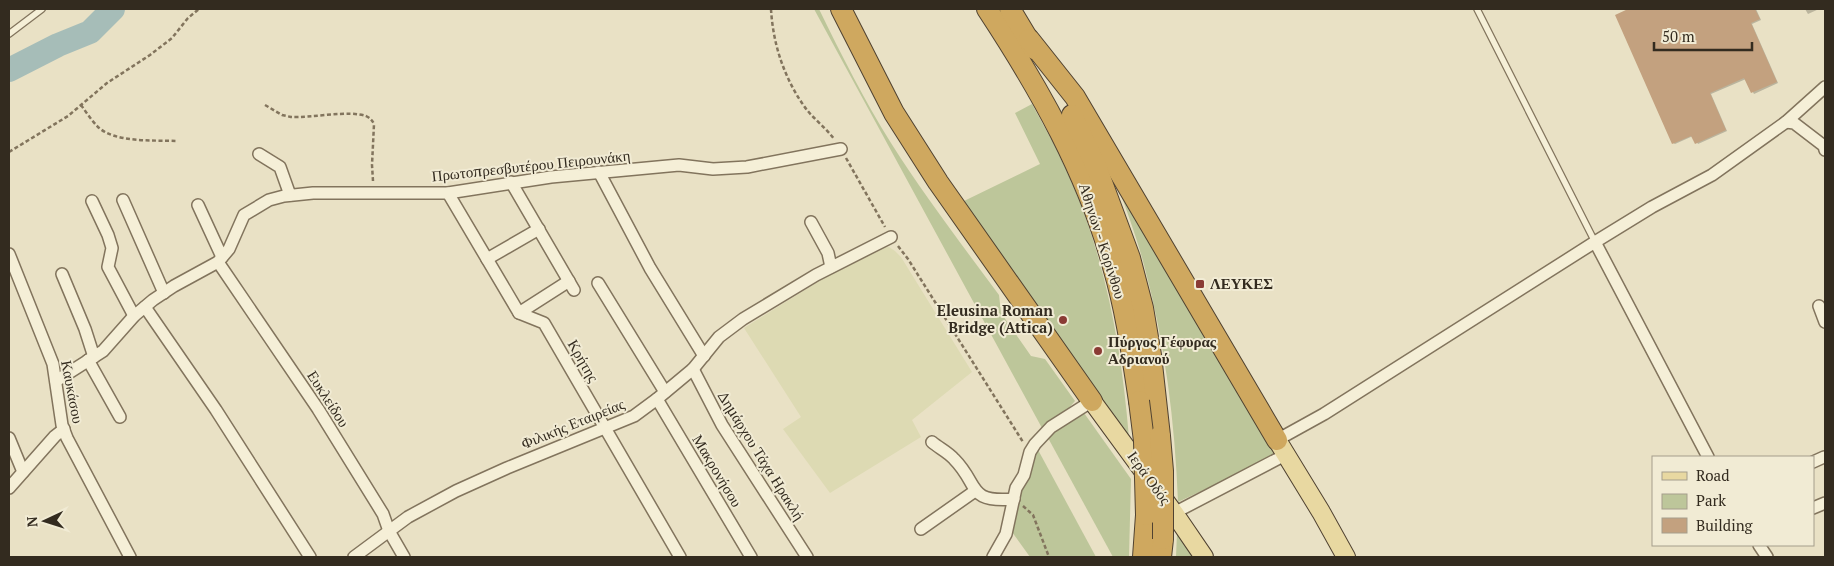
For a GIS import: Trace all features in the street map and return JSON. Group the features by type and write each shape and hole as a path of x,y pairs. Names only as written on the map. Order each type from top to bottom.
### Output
{"highway":[{"path":"841,9 899,120 938,182 1092,401"},
{"name":"Αθηνών - Κορίνθου","path":"987,9 1013,49 1060,131 1113,264 1125,311 1144,441 1146,515 1143,557"},
{"name":"Αθηνών - Κορίνθου","path":"1010,9 1076,122 1096,166 1130,258 1143,308 1151,356 1160,436 1163,471 1162,548"},
{"path":"1029,39 1075,97 1281,448"}],"main road":[{"name":"Ιερά Οδός","path":"1092,401 1204,557"},
{"path":"1281,448 1321,512 1346,557"}],"street":[{"path":"1174,513 1281,448 1324,414 1595,242 1712,174 1786,122 1825,87"},
{"path":"1786,122 1794,123 1824,146 1825,150"},
{"name":"Πρωτοπρεσβυτέρου Πειρουνάκη","path":"56,381 103,351 134,316 145,307 164,293 220,259 228,249 244,215 269,200 290,195 313,193 448,193 511,182 680,165 713,169 747,167 841,149"},
{"path":"259,154 280,168 290,195"},
{"path":"599,172 650,268 704,356"},
{"path":"448,193 518,313 571,285 511,182"},
{"path":"123,200 164,293"},
{"path":"92,201 112,248 108,267 134,316"},
{"name":"Ευκλείδου","path":"198,205 220,259 318,409 383,514 389,531 404,557"},
{"path":"811,222 828,253 831,267"},
{"path":"487,259 539,229"},
{"name":"Φιλικής Εταιρείας","path":"360,555 408,517 456,491 516,464 634,416 661,396 693,368 719,337 743,319 831,267 891,237"},
{"path":"1595,242 1707,456"},
{"name":"Καυκάσου","path":"9,254 53,364 64,429 130,557"},
{"path":"62,274 85,329 91,359 120,417"},
{"name":"Μακρονήσου","path":"598,283 751,557"},
{"path":"1819,306 1825,322"},
{"path":"145,307 216,410 310,557"},
{"name":"Κρήτης","path":"518,313 544,323 680,557"},
{"name":"Δημάρχου Τάχα Ηρακλή","path":"693,368 722,425 806,557"},
{"path":"995,556 1006,534 1016,488 1024,475 1034,444 1051,427 1092,401"},
{"path":"9,488 55,436 64,429"},
{"path":"9,438 23,472"},
{"path":"932,442 953,458 975,492 993,500 1014,499"},
{"path":"921,528 975,492"},
{"path":"1760,546 1767,557"}],"lane":[{"path":"9,34 42,9"},
{"path":"1476,9 1595,242"}],"path":[{"path":"9,152 68,116 107,84 150,55 172,38 188,18 199,9"},
{"path":"81,105 98,127 108,134 126,138 176,141"},
{"path":"265,105 282,115 291,117 353,114 371,118 374,124 373,180 378,192"},
{"path":"1014,499 1033,515 1049,557"}],"shaded area":[{"path":"889,247 901,257 972,372 912,420 921,437 830,493 783,429 801,417 744,328 827,276 881,248"}],"green space":[{"path":"814,9 819,9 862,94 891,143 930,201 999,295 1001,313 1031,356 1045,359 1075,401 1068,409 1042,428"},
{"path":"1032,104 1074,188 1098,258 1115,329 1126,402 1129,438 964,201 1040,164 1015,113"},
{"path":"1118,186 1275,449 1272,456 1267,460 1178,502 1168,383 1158,324 1141,255"},
{"path":"1084,413 1131,479 1129,557 1113,557 1047,436"},
{"path":"1037,448 1096,557 1030,557 1012,532 1023,486"},
{"path":"1177,533 1194,557 1176,557"}],"building":[{"path":"1628,9 1755,9 1760,19 1751,23 1777,82 1751,93 1744,78 1710,93 1726,130 1695,144 1691,136 1672,144 1615,15"}],"waterway":[{"path":"9,70 58,45 90,32 113,9"}],"place":[{"name":"ΛΕΥΚΕΣ","path":"1200,284"},
{"name":"Eleusina Roman Bridge (Attica)","path":"1063,320"},
{"name":"Πύργος Γέφυρας Αδριανού","path":"1098,351"}]}
